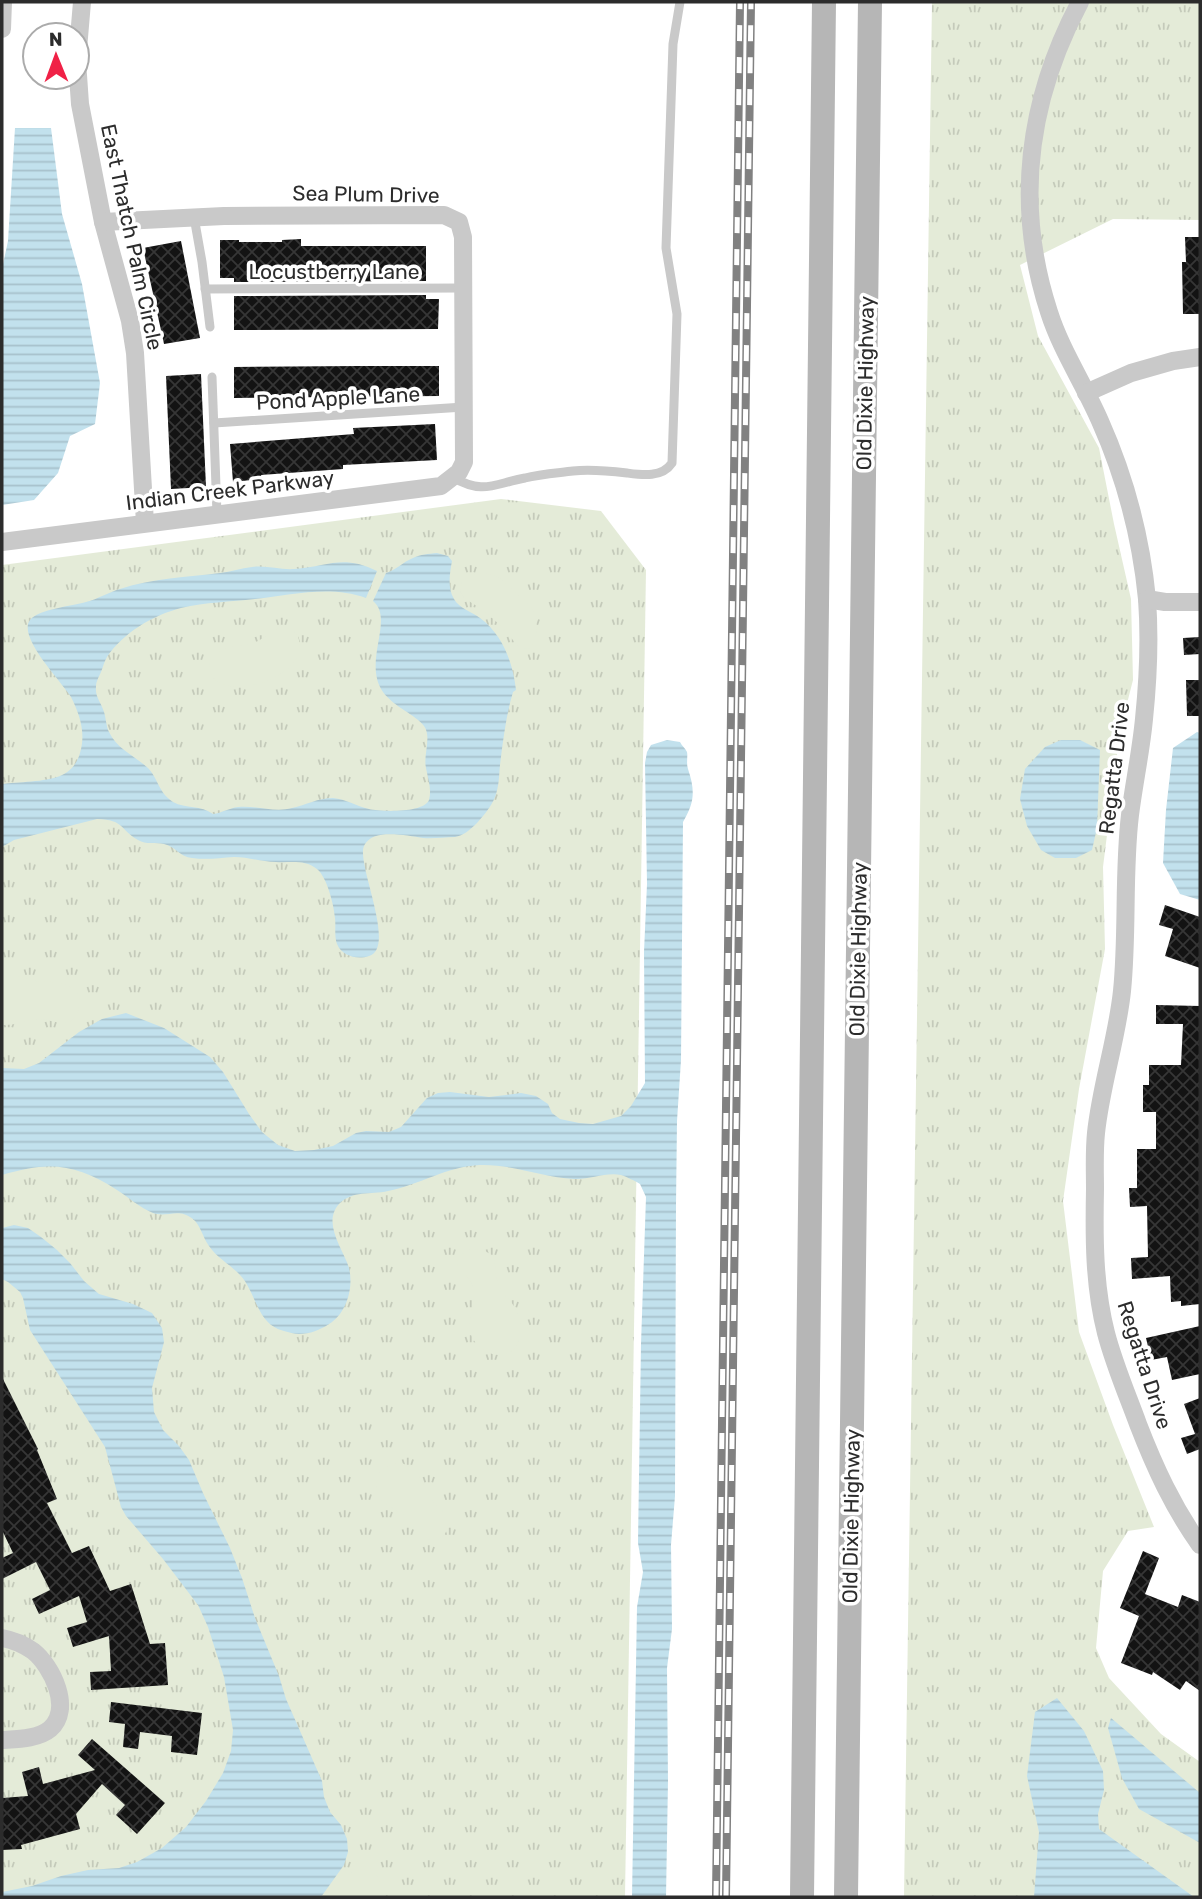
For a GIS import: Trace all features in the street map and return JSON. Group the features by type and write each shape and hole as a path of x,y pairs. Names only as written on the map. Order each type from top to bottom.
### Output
{"main road":[{"path":"802,1897 824,2"},
{"name":"Old Dixie Highway","path":"846,1897 870,2"}],"street":[{"path":"2,29 4,2"},
{"name":"East Thatch Palm Circle","path":"82,2 77,61 80,104 103,222 130,321 135,353 145,523"},
{"name":"Regatta Drive","path":"1080,2 1064,32 1044,86 1035,126 1030,158 1031,230 1049,314 1116,461 1132,510 1147,599 1148,666 1144,720 1125,868 1122,993 1116,1034 1100,1098 1096,1138 1095,1260 1107,1333 1120,1376 1155,1467 1186,1525 1200,1545"},
{"name":"Sea Plum Drive","path":"103,222 194,217 444,215 459,222 463,237 464,462 456,475"},
{"path":"1086,394 1131,373 1173,361 1200,357"},
{"name":"Indian Creek Parkway","path":"2,541 440,486 456,475"},
{"path":"1147,599 1200,602"},
{"path":"2,1639 23,1644 41,1658 60,1698 56,1721 48,1730 37,1735 2,1740"}],"lane":[{"path":"456,475 469,486 496,486 523,478 577,470 643,475 659,473 672,463 677,314 666,248 673,44 680,2"},
{"path":"194,217 211,327"},
{"name":"Locustberry Lane","path":"205,289 463,288"},
{"path":"212,377 217,514"},
{"name":"Pond Apple Lane","path":"214,422 464,407"}],"green space":[{"path":"932,2 1200,2 1200,220 1113,219 1020,265 1038,336 1099,448 1131,599 1133,680 1120,731 1103,867 1105,949 1079,1089 1063,1201 1079,1332 1154,1527 1128,1531 1103,1571 1096,1648 1109,1678 1161,1734 1200,1762 1200,1897 904,1897"},
{"path":"501,499 601,511 646,570 625,1897 2,1897 2,565"},
{"path":"481,573 499,578 533,610 537,627 531,648 518,646 500,625 464,598 460,591 462,582 469,575"},
{"path":"281,627 295,632 300,646 299,654 289,668 266,682 245,686 224,685 213,678 209,670 210,664 218,653 258,641"},
{"path":"10,976 59,983 73,988 80,999 75,1017 63,1023 39,1019 2,1025 2,979"},
{"path":"472,1249 493,1256 499,1286 518,1315 520,1337 508,1353 497,1355 487,1352 478,1346 472,1336 469,1323 474,1291 457,1264 464,1252"},
{"path":"402,1463 417,1474 432,1500 446,1516 446,1532 439,1539 429,1540 423,1537 409,1520 385,1504 378,1494 376,1476 388,1466"},
{"path":"368,1866 379,1880 380,1897 333,1897 343,1881 356,1869"}],"water":[{"path":"15,128 51,128 62,214 82,284 100,383 95,424 70,436 58,473 34,500 2,505 2,269 8,241"},
{"path":"437,553 448,556 452,561 450,585 456,602 480,618 501,641 516,690 513,692 507,719 496,793 489,808 477,823 464,834 455,837 427,838 387,834 374,837 365,844 365,869 378,922 379,938 376,950 369,956 350,956 339,948 327,885 321,873 307,864 239,857 188,857 168,845 141,842 113,821 97,819 14,840 2,847 2,784 47,780 64,774 75,764 82,746 81,724 77,711 71,697 35,648 28,628 30,620 48,611 90,601 132,585 252,567 294,569 344,562 377,571 366,598 325,592 209,603 170,611 140,626 121,640 107,657 96,683 96,694 112,738 148,768 164,794 173,802 204,809 213,814 238,807 285,809 333,798 383,811 411,809 425,804 429,800 430,792 425,763 426,730 420,722 388,698 377,680 376,655 381,619 379,609 373,601 386,573 416,557"},
{"path":"1197,732 1200,733 1200,900 1180,894 1163,863 1173,748"},
{"path":"667,740 680,742 687,752 687,767 693,790 692,802 683,822 681,1060 676,1204 675,1496 671,1545 672,1629 667,1668 666,1897 632,1897 637,1607 643,1572 638,1543 646,1197 640,1184 621,1175 574,1179 504,1166 480,1165 456,1169 400,1188 350,1197 339,1204 333,1219 335,1236 349,1268 347,1300 340,1314 329,1324 318,1330 295,1334 268,1322 246,1282 212,1250 198,1225 188,1216 178,1213 153,1213 102,1181 75,1170 48,1166 2,1175 2,1068 24,1069 39,1063 79,1032 102,1019 126,1013 164,1028 210,1057 223,1072 262,1132 278,1145 295,1151 333,1146 356,1133 389,1132 401,1127 427,1098 438,1093 489,1097 521,1093 536,1096 548,1104 552,1113 560,1119 579,1123 593,1124 621,1116 631,1106 645,1083 645,763 651,745"},
{"path":"1061,740 1080,740 1100,750 1097,828 1092,850 1076,858 1055,858 1041,850 1027,826 1020,799 1025,769 1045,747"},
{"path":"14,1225 28,1228 41,1237 99,1294 152,1313 162,1328 164,1342 152,1388 154,1412 163,1430 189,1460 230,1548 286,1699 322,1781 330,1812 341,1825 347,1839 348,1852 344,1865 321,1897 2,1897 2,1892 61,1876 88,1870 119,1868 137,1862 162,1848 186,1827 223,1773 231,1751 233,1730 224,1677 198,1605 126,1516 121,1507 105,1447 30,1330 20,1292 2,1279 2,1228"},
{"path":"1057,1698 1084,1731 1103,1771 1104,1790 1098,1814 1099,1829 1194,1897 1034,1897 1039,1832 1027,1776 1035,1712"},
{"path":"1111,1718 1200,1793 1200,1843 1139,1809 1122,1778 1108,1728"}],"building":[{"path":"1185,237 1200,237 1200,314 1183,314 1182,262 1186,262"},
{"path":"301,239 301,246 426,246 426,281 234,282 234,278 220,278 220,240 282,242"},
{"path":"181,241 200,338 164,344 143,248"},
{"path":"426,295 426,299 439,299 438,329 234,330 234,296"},
{"path":"439,366 439,396 234,398 234,367"},
{"path":"201,374 206,487 171,489 166,376"},
{"path":"435,424 437,460 343,465 343,469 261,475 262,479 233,482 230,444 354,434 353,428"},
{"path":"1200,637 1200,654 1184,655 1183,638"},
{"path":"1186,680 1200,680 1200,716 1187,716"},
{"path":"1165,905 1200,917 1200,968 1165,956 1173,929 1159,925"},
{"path":"1156,1005 1200,1006 1200,1304 1181,1306 1181,1301 1171,1302 1170,1276 1132,1279 1131,1258 1148,1257 1147,1206 1130,1207 1129,1188 1137,1188 1137,1149 1156,1149 1156,1112 1143,1112 1143,1085 1149,1085 1149,1065 1181,1065 1183,1024 1156,1024"},
{"path":"1200,1326 1200,1374 1172,1380 1167,1357 1151,1360 1146,1338"},
{"path":"2,1377 38,1449 57,1499 47,1503 72,1553 89,1546 110,1591 131,1584 150,1644 165,1643 168,1685 91,1690 90,1672 111,1671 109,1636 73,1647 67,1628 87,1622 79,1596 39,1614 32,1599 50,1590 36,1562 2,1579 2,1558 13,1553 2,1530"},
{"path":"1200,1398 1200,1449 1187,1454 1181,1438 1195,1434 1184,1404"},
{"path":"1143,1551 1159,1558 1145,1594 1178,1607 1182,1595 1200,1602 1200,1691 1186,1681 1180,1690 1153,1672 1152,1675 1121,1663 1139,1616 1120,1608"},
{"path":"111,1702 202,1713 197,1755 171,1752 172,1736 140,1732 138,1749 123,1747 125,1724 109,1722"},
{"path":"92,1739 165,1803 137,1834 116,1815 125,1805 102,1784 76,1814 80,1829 21,1845 22,1849 2,1850 2,1798 28,1796 22,1772 39,1767 43,1784 95,1770 78,1755"}],"railway":[{"path":"716,1897 740,2"},
{"path":"726,1897 751,2"}]}
